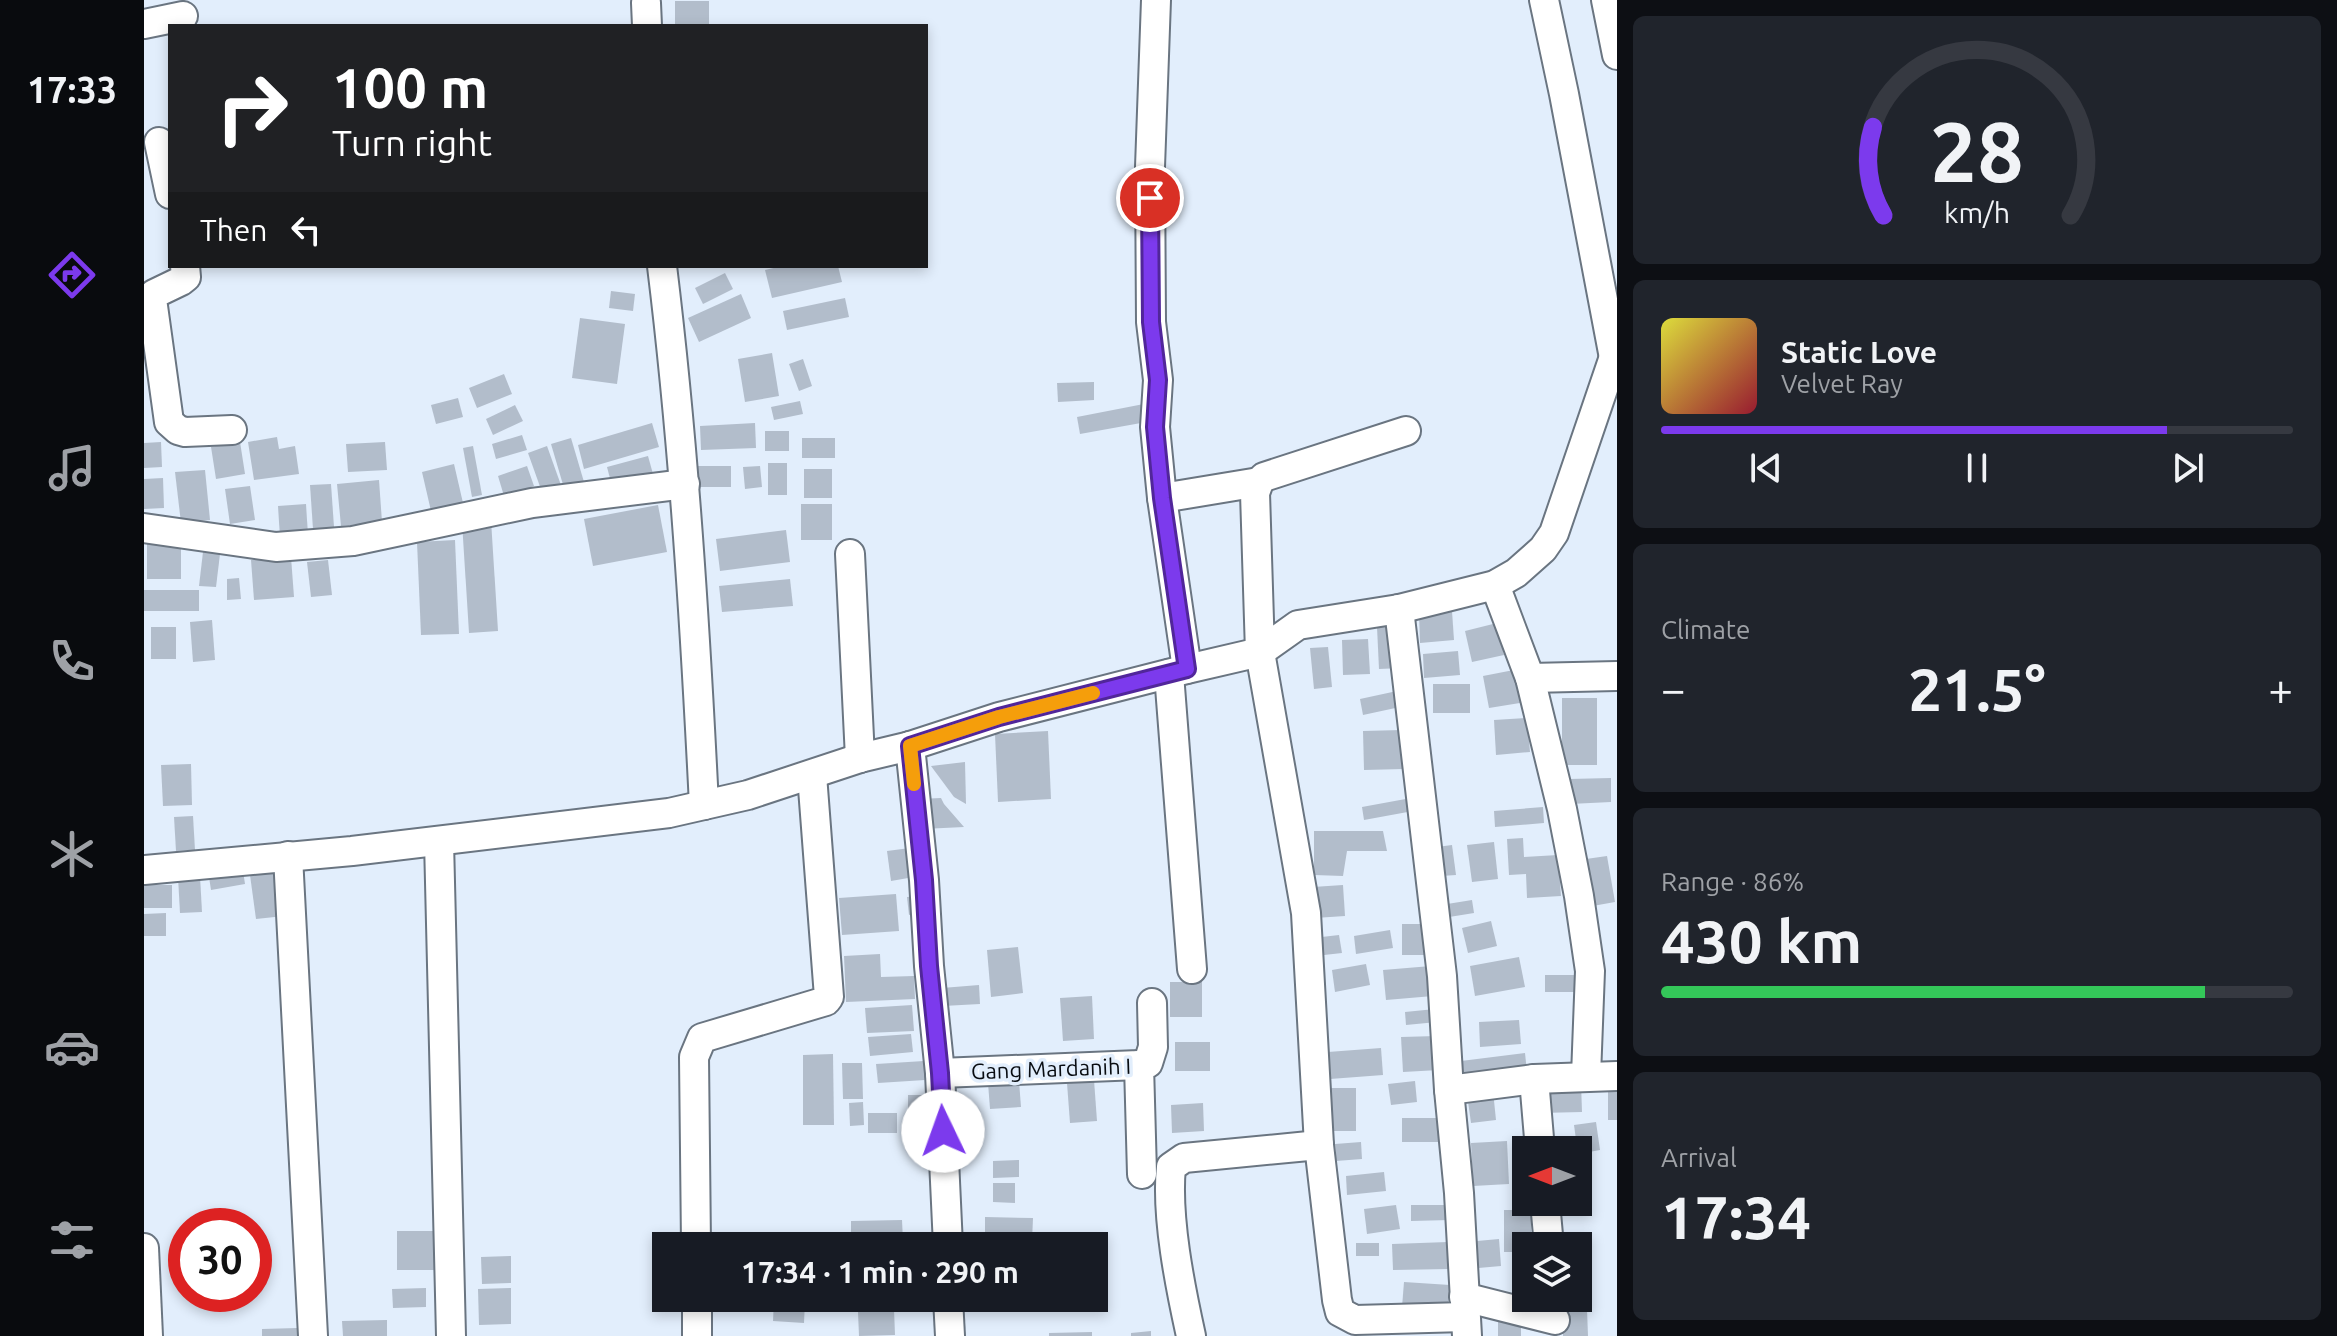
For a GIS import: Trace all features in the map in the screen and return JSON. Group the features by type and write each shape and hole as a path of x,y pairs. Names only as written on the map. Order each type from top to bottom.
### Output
{"street":[{"path":"1156,0 1150,167 1151,306 1158,380 1155,427 1178,672 1192,969"},
{"path":"144,870 439,841 669,813 748,795 999,717 1260,652 1298,625 1399,609 1495,585 1516,573 1543,549 1554,533 1604,427 1615,353 1544,0"},
{"path":"1606,0 1617,55"},
{"path":"144,24 183,16"},
{"path":"158,142 168,185"},
{"path":"185,268 186,277 154,294 152,299 169,422 185,432 232,430"},
{"path":"662,268 685,484 704,805"},
{"path":"1406,431 1264,477 1255,493 1260,652 1306,913 1319,1145 1337,1300 1340,1312 1355,1320 1555,1318"},
{"path":"1162,498 1259,482"},
{"path":"144,528 276,547 353,541 532,503 685,484"},
{"path":"850,554 860,758"},
{"path":"1495,585 1530,678 1562,809 1590,971 1586,1076"},
{"path":"1399,609 1442,976 1465,1317"},
{"path":"1530,678 1617,676"},
{"path":"910,746 940,1073 947,1232"},
{"path":"696,1232 694,1057 697,1046 702,1038 826,1001 829,997 812,775"},
{"path":"439,841 451,1336"},
{"path":"288,856 313,1336"},
{"name":"Gang Mardanih I","path":"940,1073 1148,1063 1152,1056 1152,1003"},
{"path":"1139,1065 1142,1174"},
{"path":"1449,1090 1534,1079 1617,1076"},
{"path":"1534,1079 1539,1136"},
{"path":"1191,1336 1182,1293 1169,1189 1171,1167 1184,1158 1319,1145"},
{"path":"144,1248 148,1336"},
{"path":"697,1312 697,1336"},
{"path":"949,1312 950,1336"}],"building":[{"path":"675,1 709,1 709,24 675,24"},
{"path":"838,268 842,282 772,298 765,270"},
{"path":"725,273 733,289 703,304 695,288"},
{"path":"611,291 635,294 633,311 609,308"},
{"path":"741,294 751,318 699,342 688,318"},
{"path":"845,298 849,317 787,330 783,311"},
{"path":"580,318 625,324 617,384 572,378"},
{"path":"772,353 779,396 745,402 738,359"},
{"path":"803,359 812,386 799,391 789,364"},
{"path":"504,374 512,394 477,408 469,388"},
{"path":"1094,382 1094,400 1058,402 1057,383"},
{"path":"458,398 463,417 436,424 431,405"},
{"path":"800,401 803,414 774,420 771,407"},
{"path":"1149,403 1152,421 1080,434 1077,417"},
{"path":"515,405 523,421 493,435 486,419"},
{"path":"652,423 659,447 584,469 578,445"},
{"path":"755,423 756,448 701,450 700,426"},
{"path":"765,431 789,431 789,451 765,451"},
{"path":"522,435 527,450 496,459 492,444"},
{"path":"277,437 279,449 295,446 299,474 254,480 248,442"},
{"path":"571,438 584,482 564,488 551,444"},
{"path":"802,438 835,438 835,458 802,458"},
{"path":"161,442 162,467 144,468 144,443"},
{"path":"240,442 245,474 216,479 211,447"},
{"path":"385,442 387,470 348,472 346,444"},
{"path":"473,446 482,495 472,497 463,448"},
{"path":"547,446 562,488 543,495 528,453"},
{"path":"648,456 653,474 612,486 607,467"},
{"path":"768,463 787,463 787,495 768,495"},
{"path":"454,464 463,503 431,511 422,472"},
{"path":"527,466 534,486 504,496 498,476"},
{"path":"689,466 731,466 731,487 689,487"},
{"path":"760,466 762,487 745,489 743,467"},
{"path":"804,469 832,469 832,498 804,498"},
{"path":"205,470 210,520 181,523 175,472"},
{"path":"163,478 164,508 144,509 144,479"},
{"path":"379,480 382,522 341,526 337,484"},
{"path":"331,484 334,527 313,529 310,485"},
{"path":"250,486 255,520 230,524 225,489"},
{"path":"306,504 308,535 280,537 278,506"},
{"path":"801,504 832,504 832,540 801,540"},
{"path":"658,505 667,552 593,566 584,519"},
{"path":"491,520 498,631 469,633 462,522"},
{"path":"786,530 790,562 720,571 716,539"},
{"path":"147,538 181,538 181,579 147,579"},
{"path":"455,540 459,634 421,635 417,542"},
{"path":"203,552 220,554 216,587 199,586"},
{"path":"291,557 294,597 254,600 251,560"},
{"path":"328,560 332,595 311,597 307,562"},
{"path":"239,578 241,599 227,600 227,579"},
{"path":"790,579 793,606 722,612 719,586"},
{"path":"144,590 199,590 199,611 144,611"},
{"path":"1452,611 1454,640 1420,643 1419,613"},
{"path":"212,620 215,660 193,662 190,622"},
{"path":"1497,623 1504,655 1472,662 1465,631"},
{"path":"1400,625 1402,668 1379,669 1377,627"},
{"path":"151,627 176,627 176,659 151,659"},
{"path":"1368,639 1370,674 1343,675 1342,640"},
{"path":"1328,647 1332,687 1314,689 1310,648"},
{"path":"1458,651 1460,675 1424,678 1423,654"},
{"path":"1519,669 1526,702 1489,708 1483,676"},
{"path":"1433,684 1470,684 1470,713 1433,713"},
{"path":"1397,691 1400,707 1363,715 1360,699"},
{"path":"1562,698 1597,698 1597,765 1562,765"},
{"path":"1527,718 1530,752 1496,755 1494,720"},
{"path":"1402,730 1403,769 1364,770 1363,731"},
{"path":"1048,731 1051,799 998,802 995,734"},
{"path":"965,762 966,804 954,797 931,766"},
{"path":"191,764 192,805 163,806 161,765"},
{"path":"1611,778 1611,802 1570,804 1569,779"},
{"path":"941,798 964,827 923,829 919,799"},
{"path":"1411,798 1413,811 1364,820 1362,807"},
{"path":"1543,807 1544,823 1495,827 1494,811"},
{"path":"193,816 195,850 176,851 174,817"},
{"path":"1314,831 1383,831 1387,851 1347,851 1343,876 1314,875"},
{"path":"1523,838 1524,857 1558,855 1561,896 1527,898 1526,874 1509,875 1507,839"},
{"path":"1494,842 1498,879 1472,882 1467,845"},
{"path":"1452,845 1456,875 1441,876 1437,847"},
{"path":"910,848 914,877 891,881 887,851"},
{"path":"1607,856 1615,902 1587,907 1579,860"},
{"path":"243,871 245,884 211,890 209,877"},
{"path":"278,871 284,916 256,919 250,875"},
{"path":"200,876 202,912 180,913 178,877"},
{"path":"144,885 172,885 172,908 144,908"},
{"path":"1343,885 1345,916 1315,918 1313,887"},
{"path":"896,894 899,931 842,935 839,898"},
{"path":"919,896 921,913 909,915 907,897"},
{"path":"1472,900 1474,913 1443,918 1441,905"},
{"path":"166,913 166,936 144,936 144,914"},
{"path":"1491,921 1497,946 1468,953 1462,928"},
{"path":"1402,924 1428,924 1428,955 1402,955"},
{"path":"1390,930 1393,948 1356,954 1354,936"},
{"path":"1339,935 1342,953 1315,956 1313,938"},
{"path":"1018,947 1023,993 991,997 987,950"},
{"path":"880,954 881,977 914,976 915,999 846,1002 844,956"},
{"path":"1519,957 1525,987 1475,996 1470,966"},
{"path":"1366,964 1370,985 1335,992 1332,970"},
{"path":"1431,966 1433,996 1386,1000 1383,970"},
{"path":"1545,975 1580,975 1580,992 1545,992"},
{"path":"1170,982 1202,982 1202,1017 1170,1017"},
{"path":"979,985 980,1004 943,1006 942,988"},
{"path":"1092,996 1094,1039 1063,1041 1060,998"},
{"path":"912,1005 914,1031 867,1033 865,1008"},
{"path":"1435,1009 1437,1022 1406,1025 1405,1012"},
{"path":"1519,1020 1521,1044 1480,1047 1479,1022"},
{"path":"911,1034 913,1052 870,1056 868,1037"},
{"path":"1437,1036 1439,1070 1403,1072 1401,1037"},
{"path":"1175,1042 1210,1042 1210,1071 1175,1071"},
{"path":"1381,1048 1383,1075 1330,1079 1328,1052"},
{"path":"1525,1053 1527,1072 1464,1080 1461,1061"},
{"path":"833,1054 834,1125 803,1125 803,1055"},
{"path":"924,1061 925,1080 878,1083 876,1064"},
{"path":"842,1063 862,1063 863,1099 843,1099"},
{"path":"1094,1080 1097,1121 1070,1123 1067,1083"},
{"path":"1019,1081 1021,1107 990,1109 988,1083"},
{"path":"1415,1081 1417,1102 1391,1105 1388,1084"},
{"path":"1581,1083 1582,1112 1540,1113 1539,1084"},
{"path":"1608,1083 1617,1083 1617,1120 1608,1120"},
{"path":"1331,1088 1356,1088 1356,1131 1331,1131"},
{"path":"1493,1091 1496,1120 1471,1123 1467,1094"},
{"path":"908,1095 929,1095 929,1115 908,1115"},
{"path":"863,1102 864,1125 850,1126 849,1103"},
{"path":"1203,1103 1204,1131 1172,1133 1171,1105"},
{"path":"868,1113 897,1113 897,1133 868,1133"},
{"path":"1402,1118 1446,1118 1446,1142 1402,1142"},
{"path":"1596,1122 1600,1150 1592,1151 1592,1136 1576,1136 1574,1125"},
{"path":"1507,1141 1509,1184 1473,1186 1471,1143"},
{"path":"1361,1142 1362,1159 1336,1161 1335,1144"},
{"path":"1019,1160 1019,1177 993,1178 993,1161"},
{"path":"1384,1172 1386,1191 1347,1195 1346,1176"},
{"path":"993,1183 1015,1183 1015,1203 993,1202"},
{"path":"1396,1205 1400,1229 1367,1234 1364,1209"},
{"path":"1411,1205 1450,1205 1450,1220 1411,1221"},
{"path":"1504,1210 1512,1210 1512,1216 1531,1216 1531,1232 1512,1232 1512,1252 1504,1252"},
{"path":"985,1217 1033,1218 1032,1232 985,1232"},
{"path":"902,1220 903,1232 851,1232 851,1221"},
{"path":"397,1231 440,1231 440,1270 397,1270"},
{"path":"1499,1239 1501,1266 1467,1269 1466,1242"},
{"path":"1448,1242 1449,1269 1393,1270 1392,1244"},
{"path":"1356,1243 1379,1243 1379,1256 1356,1256"},
{"path":"511,1256 511,1283 482,1284 481,1257"},
{"path":"1404,1282 1450,1285 1447,1311 1402,1307"},
{"path":"426,1288 426,1307 393,1308 392,1289"},
{"path":"511,1288 511,1324 479,1325 478,1289"},
{"path":"773,1312 804,1312 804,1323 773,1321"},
{"path":"858,1312 894,1312 895,1335 859,1336"},
{"path":"1563,1312 1587,1312 1588,1336 1563,1336"},
{"path":"1521,1319 1521,1336 1498,1336 1498,1320"},
{"path":"387,1320 387,1336 343,1336 342,1321"},
{"path":"297,1328 298,1336 262,1336 262,1329"},
{"path":"1151,1331 1151,1336 1131,1336 1131,1333"},
{"path":"1092,1332 1092,1336 1049,1336 1049,1333"}],"slow traffic":[{"path":"914,784 910,746 999,717 1093,693"}],"route":[{"path":"943,1131 924,880 910,746 999,717 1187,669 1155,427 1158,380 1151,322 1150,198"}]}
